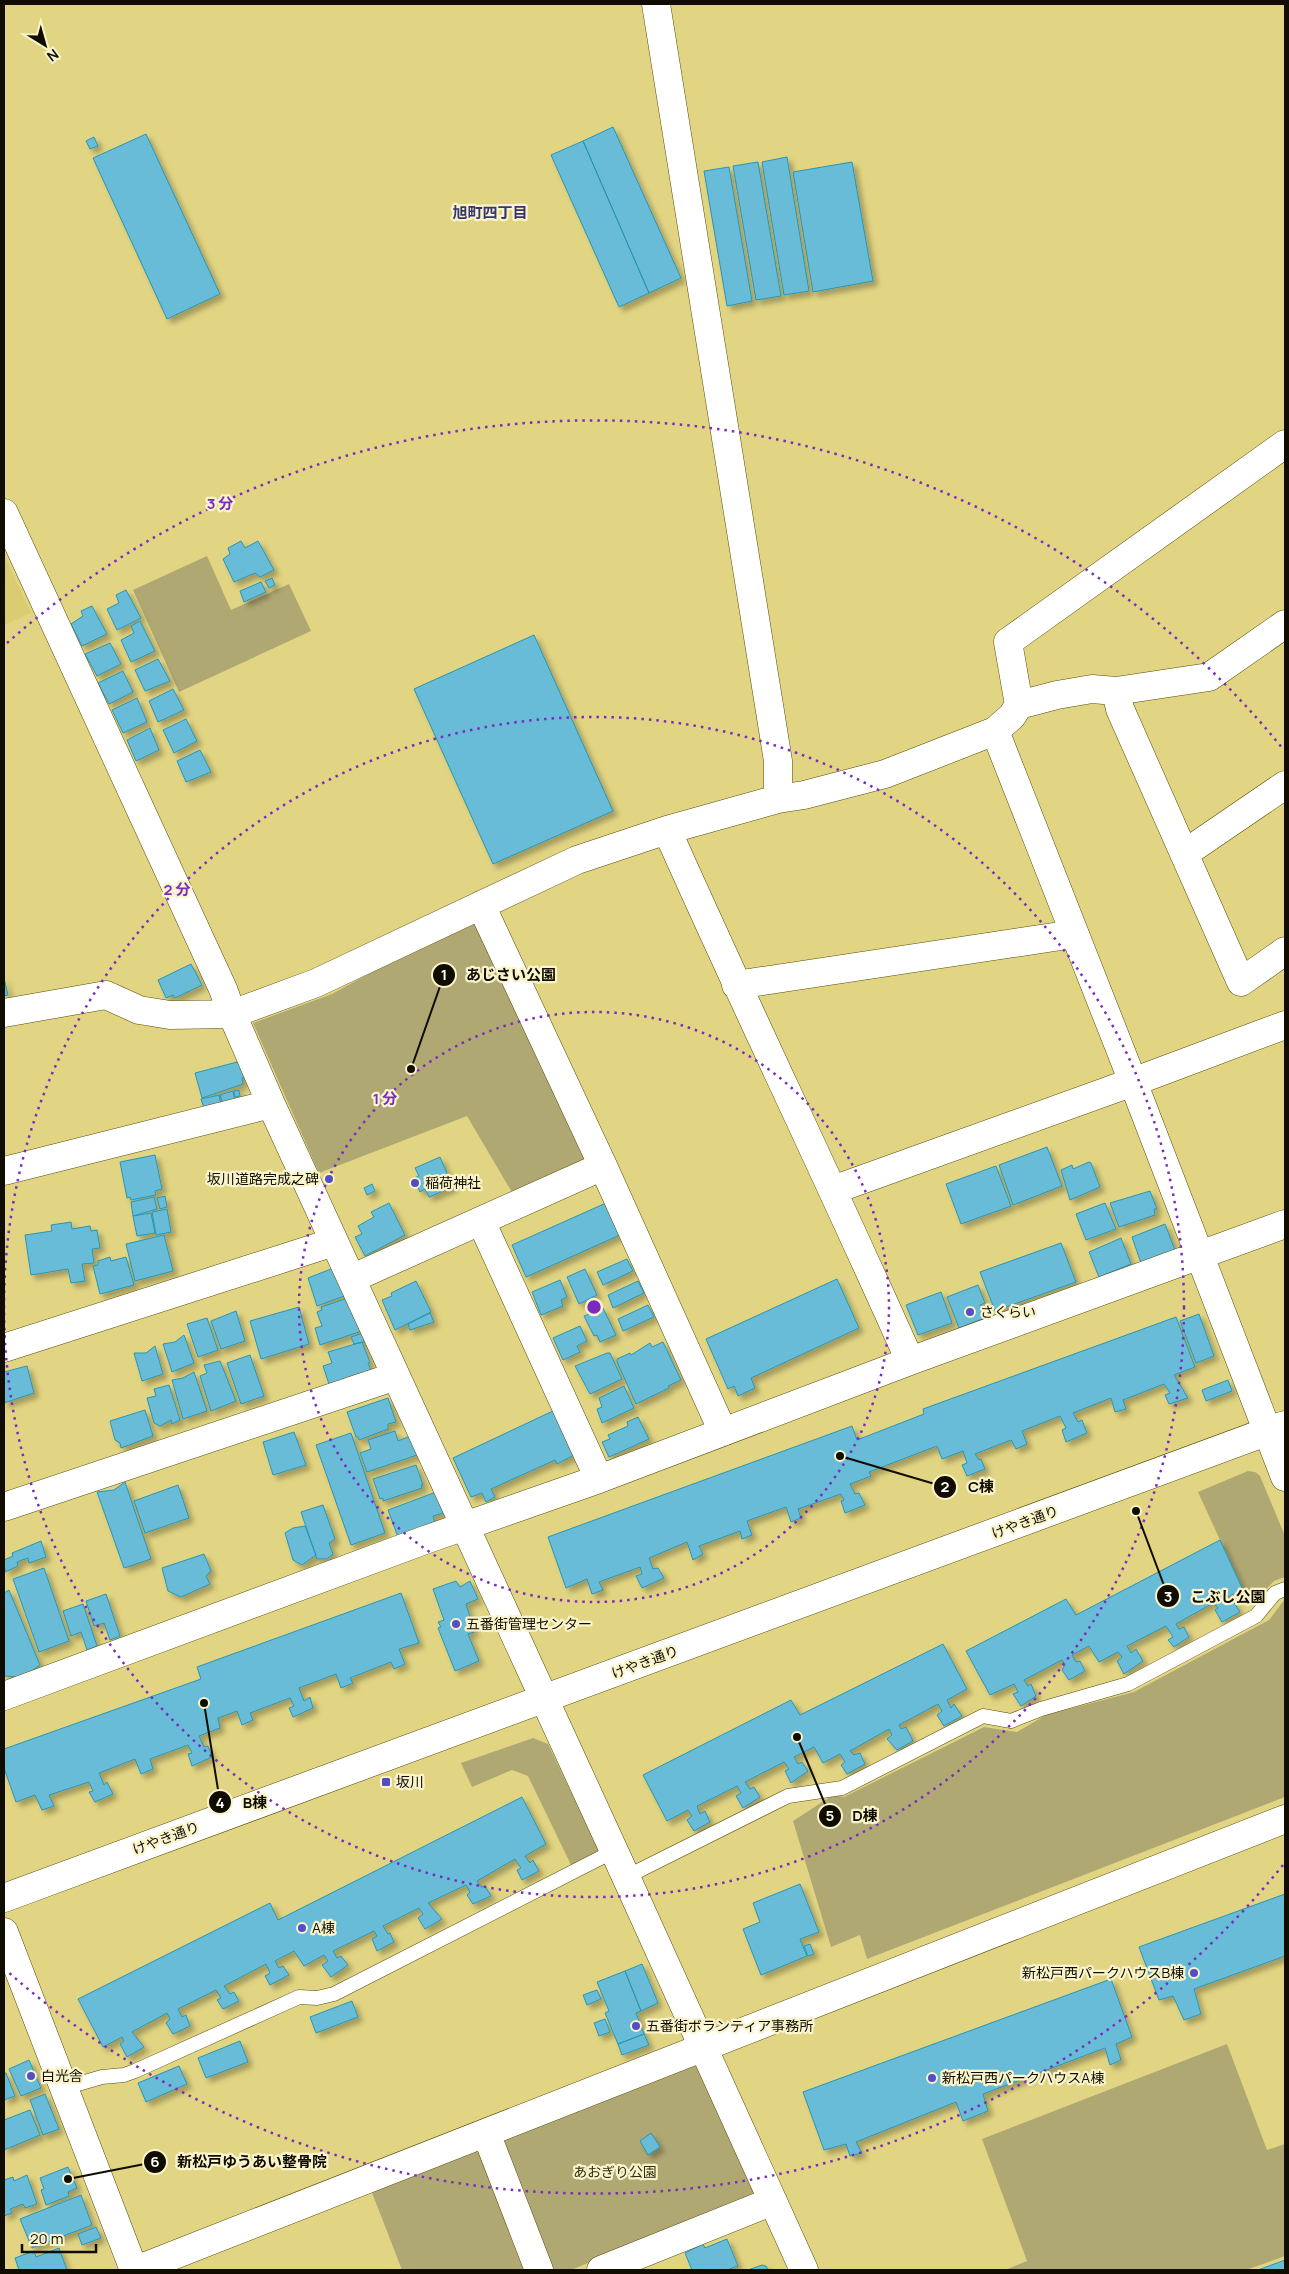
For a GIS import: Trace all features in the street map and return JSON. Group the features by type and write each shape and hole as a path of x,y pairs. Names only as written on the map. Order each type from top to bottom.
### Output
{"street":[{"path":"656,4 778,761 778,799"},
{"path":"1019,706 1008,642 1285,444"},
{"path":"4,513 224,989 232,1014 271,1104 704,2046 804,2270"},
{"path":"4,1012 106,995 139,1010 170,1016 232,1014 316,982 576,860 668,830 778,799 804,795 885,774 995,731 1012,716 1019,706 1057,695 1092,689 1116,691 1209,677 1285,624"},
{"path":"1116,691 1120,709 1241,982 1285,951"},
{"path":"995,731 1134,1082 1200,1255 1277,1428 1285,1477"},
{"path":"1184,854 1285,784"},
{"path":"668,830 736,985 834,1190 910,1361"},
{"path":"481,905 603,1166 723,1432"},
{"path":"736,985 1074,934"},
{"path":"834,1190 1134,1082 1285,1025"},
{"path":"4,1171 271,1104"},
{"path":"352,1278 603,1166"},
{"path":"481,1221 599,1479"},
{"path":"4,1696 464,1526 599,1479 910,1361 1285,1224"},
{"path":"4,1348 334,1242"},
{"path":"4,1507 396,1376"},
{"name":"けやき通り","path":"4,1898 1277,1428"},
{"path":"4,1932 135,2270 1285,1818"},
{"path":"486,2133 539,2270"},
{"path":"601,2270 773,2200"}],"lane":[{"path":"626,1877 788,1796 842,1788 983,1716 1011,1721 1040,1709 1128,1684 1256,1616 1275,1593 1285,1589"},
{"path":"64,2088 102,2077 124,2075 135,2071 298,1997 317,1998 334,1994 614,1851"}],"shaded area":[{"path":"4,555 31,613 4,625"}],"green space":[{"path":"207,556 231,610 289,584 311,631 179,692 133,590"},
{"path":"476,915 591,1160 513,1194 467,1116 319,1173 253,1023 332,994"},
{"path":"1248,1471 1255,1472 1260,1476 1285,1536 1285,1577 1274,1581 1252,1604 1243,1590 1198,1492"},
{"path":"1285,1599 1285,1797 867,1959 860,1935 831,1947 793,1821 833,1795 844,1797 984,1727 1017,1732 1046,1715 1134,1692 1269,1620"},
{"path":"533,1738 548,1744 601,1855 573,1869 528,1776 512,1770 472,1787 461,1763"},
{"path":"1227,2044 1267,2150 1285,2144 1285,2256 1246,2270 1005,2270 1027,2261 982,2139"},
{"name":"あおぎり公園","path":"695,2062 756,2184 752,2196 571,2270 552,2270 503,2140"},
{"path":"475,2150 481,2152 533,2270 402,2270 371,2190"}],"building":[{"path":"613,127 681,278 649,293 583,141"},
{"path":"146,134 220,294 167,319 93,158"},
{"path":"94,137 98,146 90,149 86,141"},
{"path":"583,141 649,293 619,307 551,155"},
{"path":"787,157 809,291 784,295 762,162"},
{"path":"758,162 781,296 756,300 733,166"},
{"path":"852,162 873,281 813,292 793,172"},
{"path":"729,167 752,301 727,306 704,171"},
{"path":"241,541 245,548 258,541 274,570 260,577 255,573 234,582 223,559 230,554 228,548"},
{"path":"272,578 275,585 269,588 265,581"},
{"path":"261,582 266,592 244,602 240,591"},
{"path":"126,590 141,618 117,630 107,609 119,603 116,595"},
{"path":"92,606 107,634 82,646 71,624 83,616 81,611"},
{"path":"140,621 155,651 131,662 121,640 134,633 131,626"},
{"path":"534,635 613,811 493,864 414,689"},
{"path":"110,643 121,664 97,676 85,654"},
{"path":"158,659 170,681 145,691 135,670"},
{"path":"123,671 133,692 109,704 98,683"},
{"path":"173,689 184,710 158,722 149,701"},
{"path":"137,698 147,722 123,733 112,710"},
{"path":"186,719 197,741 174,753 163,730"},
{"path":"150,728 159,750 136,761 127,740"},
{"path":"200,750 211,772 186,782 177,761"},
{"path":"191,964 202,985 175,998 173,995 166,998 158,980"},
{"path":"4,978 8,995 4,996"},
{"path":"241,1061 245,1077 242,1078 243,1084 202,1098 195,1073"},
{"path":"239,1090 240,1096 235,1097 234,1091"},
{"path":"233,1091 235,1100 223,1104 220,1095"},
{"path":"219,1095 221,1104 204,1108 201,1099"},
{"path":"1047,1147 1062,1186 1013,1205 999,1165"},
{"path":"155,1155 162,1189 155,1191 156,1195 131,1200 130,1197 127,1198 120,1162"},
{"path":"440,1157 453,1187 429,1197 425,1189 420,1192 414,1178 419,1176 415,1168"},
{"path":"1089,1162 1100,1187 1070,1200 1061,1170 1072,1165 1073,1169"},
{"path":"996,1166 1011,1206 961,1224 946,1184"},
{"path":"372,1184 375,1191 367,1195 364,1188"},
{"path":"1150,1191 1157,1209 1154,1209 1155,1215 1119,1227 1110,1203"},
{"path":"165,1196 167,1207 160,1209 157,1198"},
{"path":"154,1197 157,1209 133,1216 131,1202"},
{"path":"389,1203 405,1235 365,1256 355,1237 362,1234 358,1226 374,1217 371,1212"},
{"path":"606,1203 620,1235 526,1277 512,1245"},
{"path":"1105,1203 1116,1229 1086,1240 1076,1214"},
{"path":"167,1209 171,1232 156,1235 152,1212"},
{"path":"151,1213 155,1233 137,1236 133,1216"},
{"path":"71,1222 72,1229 90,1226 91,1231 97,1230 100,1248 92,1249 94,1263 82,1264 85,1281 71,1283 68,1269 31,1275 25,1235 52,1231 51,1225"},
{"path":"1165,1224 1175,1250 1141,1263 1132,1237"},
{"path":"164,1235 173,1271 135,1281 126,1244"},
{"path":"1121,1238 1131,1264 1099,1277 1089,1252"},
{"path":"1061,1243 1076,1282 995,1311 980,1272"},
{"path":"110,1257 111,1261 126,1257 134,1285 100,1294 93,1266 98,1265 98,1261"},
{"path":"627,1259 633,1271 603,1285 597,1272"},
{"path":"336,1267 347,1295 317,1306 308,1278"},
{"path":"585,1269 597,1295 579,1304 567,1277"},
{"path":"837,1279 859,1328 751,1378 755,1388 738,1396 734,1386 728,1389 706,1339"},
{"path":"560,1280 567,1297 561,1300 563,1306 541,1315 532,1292"},
{"path":"416,1281 431,1312 395,1330 382,1300 392,1296 391,1293"},
{"path":"638,1281 644,1293 613,1308 608,1295"},
{"path":"978,1285 985,1303 980,1305 985,1318 959,1328 947,1297"},
{"path":"941,1292 952,1323 918,1335 906,1305"},
{"path":"348,1298 362,1331 320,1345 315,1328 322,1326 317,1312 322,1310 321,1307"},
{"path":"648,1305 654,1317 623,1331 618,1319"},
{"path":"299,1307 309,1344 261,1359 250,1321"},
{"path":"603,1308 616,1335 600,1342 597,1335 594,1336 584,1316"},
{"path":"236,1311 245,1341 221,1349 211,1321"},
{"path":"430,1313 434,1322 410,1330 408,1324"},
{"path":"1199,1314 1214,1356 1196,1363 1180,1321"},
{"path":"1176,1317 1195,1367 1174,1375 1188,1398 1169,1404 1165,1395 1170,1393 1164,1384 1123,1400 1126,1409 1115,1412 1111,1398 1073,1413 1078,1422 1082,1420 1087,1433 1066,1442 1062,1430 1066,1428 1060,1416 1022,1431 1027,1444 1016,1449 1011,1440 975,1454 979,1460 981,1459 985,1469 967,1476 962,1465 967,1463 963,1451 942,1459 937,1446 869,1472 871,1476 850,1484 855,1494 859,1493 865,1505 845,1513 841,1501 844,1500 841,1494 798,1509 801,1518 791,1522 786,1507 747,1521 752,1535 742,1539 740,1531 699,1546 703,1554 693,1560 687,1542 649,1558 653,1569 658,1568 664,1578 642,1588 636,1576 642,1574 640,1567 599,1582 603,1590 592,1594 587,1579 566,1588 548,1537 852,1426 857,1440 924,1414 923,1409"},
{"path":"207,1318 218,1350 198,1357 187,1324"},
{"path":"580,1326 587,1341 577,1346 580,1352 563,1360 553,1338"},
{"path":"363,1333 364,1342 354,1344 351,1337"},
{"path":"184,1335 194,1363 172,1372 163,1344 175,1342"},
{"path":"362,1342 370,1362 368,1363 371,1371 330,1387 323,1366 332,1363 328,1352"},
{"path":"663,1342 681,1380 636,1404 617,1359 630,1353 631,1355 650,1343 652,1347"},
{"path":"155,1346 163,1374 142,1381 134,1353 146,1353"},
{"path":"610,1353 622,1379 590,1394 575,1366"},
{"path":"250,1355 264,1396 241,1404 227,1363"},
{"path":"220,1361 236,1401 211,1411 200,1376 207,1373 204,1365"},
{"path":"27,1366 34,1393 4,1403 4,1372"},
{"path":"194,1372 207,1411 183,1419 172,1380 183,1378"},
{"path":"1228,1380 1232,1391 1206,1401 1202,1390"},
{"path":"169,1385 180,1420 172,1424 171,1420 160,1426 154,1423 147,1398 156,1396 154,1389"},
{"path":"624,1386 634,1408 602,1423 597,1409 602,1407 599,1398"},
{"path":"388,1398 396,1422 388,1424 388,1429 359,1440 356,1437 347,1412"},
{"path":"145,1410 153,1436 121,1448 120,1443 115,1440 110,1421"},
{"path":"555,1410 576,1454 557,1464 555,1460 491,1489 495,1497 486,1502 482,1493 471,1497 453,1458"},
{"path":"638,1417 649,1439 609,1457 602,1442 610,1439 608,1435 628,1426 627,1422"},
{"path":"395,1431 398,1441 410,1436 417,1455 367,1472 360,1453 371,1449 368,1440"},
{"path":"294,1432 306,1465 273,1475 263,1442"},
{"path":"351,1433 385,1533 351,1545 316,1445"},
{"path":"416,1465 423,1485 421,1485 422,1488 383,1501 383,1498 380,1499 373,1479"},
{"path":"125,1482 151,1559 124,1568 97,1492 114,1490"},
{"path":"178,1485 189,1518 145,1533 134,1501"},
{"path":"436,1492 444,1513 433,1516 435,1523 398,1537 388,1510"},
{"path":"323,1505 335,1539 329,1543 333,1554 327,1559 317,1559 301,1512"},
{"path":"305,1526 316,1555 302,1565 293,1560 285,1533 293,1528"},
{"path":"1220,1540 1243,1590 1225,1598 1229,1603 1233,1601 1240,1612 1222,1622 1215,1610 1218,1608 1213,1603 1176,1624 1179,1629 1184,1627 1189,1637 1174,1647 1168,1640 1173,1637 1166,1626 1127,1646 1131,1653 1136,1649 1143,1661 1124,1674 1117,1661 1122,1657 1118,1652 1099,1662 1089,1646 1072,1655 1076,1662 1080,1661 1085,1671 1069,1680 1062,1670 1065,1665 1062,1660 1024,1680 1028,1686 1031,1684 1036,1696 1021,1706 1013,1694 1018,1692 1014,1684 990,1695 966,1651 1066,1599 1076,1615"},
{"path":"41,1541 46,1557 29,1563 28,1558 17,1562 18,1566 5,1572 4,1560 13,1556 12,1553"},
{"path":"204,1554 211,1571 206,1576 210,1584 181,1597 168,1591 162,1568"},
{"path":"44,1568 69,1641 39,1652 13,1579"},
{"name":"五番街管理センター","path":"456,1581 460,1587 470,1581 478,1599 466,1604 474,1632 468,1634 479,1661 455,1671 438,1628 441,1627 438,1622 444,1620 433,1589"},
{"path":"9,1590 40,1665 23,1677 4,1676 4,1593"},
{"path":"401,1593 419,1643 399,1649 405,1664 394,1669 391,1662 350,1678 353,1683 341,1688 336,1674 299,1688 304,1701 310,1697 313,1708 293,1717 289,1708 294,1706 290,1698 250,1713 253,1720 242,1725 237,1711 218,1718 220,1728 199,1736 204,1747 208,1746 212,1757 192,1766 188,1754 192,1753 188,1745 150,1759 153,1769 141,1774 135,1759 99,1773 104,1785 107,1782 113,1794 95,1802 89,1792 93,1791 89,1782 49,1795 54,1806 42,1810 35,1795 16,1802 4,1768 4,1749 201,1679 197,1667"},
{"path":"106,1594 120,1636 110,1640 104,1623 94,1626 86,1601"},
{"path":"83,1604 97,1646 87,1650 81,1632 71,1636 63,1611"},
{"path":"943,1644 967,1689 947,1700 951,1708 954,1704 962,1716 944,1726 937,1715 942,1711 938,1704 899,1725 901,1729 906,1727 913,1741 897,1750 887,1739 892,1735 889,1729 850,1751 854,1755 860,1753 865,1764 847,1774 841,1765 845,1762 840,1754 823,1763 814,1747 794,1757 798,1764 802,1762 808,1771 791,1783 785,1771 789,1769 784,1762 745,1782 750,1789 754,1787 760,1797 743,1808 736,1796 741,1793 737,1786 697,1806 700,1814 705,1811 710,1822 694,1831 687,1820 692,1816 688,1810 667,1821 643,1775 791,1700 800,1715"},
{"name":"A棟","path":"522,1797 546,1844 525,1856 530,1863 533,1860 539,1871 522,1880 517,1870 521,1868 515,1859 477,1881 481,1887 485,1886 491,1896 473,1904 467,1895 470,1892 466,1885 428,1903 442,1919 425,1929 418,1918 423,1914 419,1908 383,1926 388,1934 390,1933 394,1942 377,1951 372,1939 377,1936 374,1931 333,1951 337,1958 341,1956 348,1965 331,1977 322,1965 328,1961 324,1955 304,1966 294,1951 275,1961 279,1968 283,1966 289,1975 270,1985 265,1976 270,1973 266,1964 224,1986 230,1994 234,1992 239,2001 223,2009 217,2000 221,1998 216,1990 178,2009 182,2017 186,2015 190,2026 173,2034 166,2023 170,2019 167,2013 132,2032 144,2047 127,2057 120,2044 124,2041 122,2037 103,2047 78,1999 270,1903 278,1920"},
{"path":"800,1884 819,1932 800,1939 807,1956 761,1975 743,1929 760,1922 753,1903"},
{"name":"新松戸西パークハウスB棟","path":"1285,1894 1285,1956 1194,1989 1201,2014 1184,2020 1173,1996 1159,2000 1139,1947"},
{"path":"810,1944 814,1954 808,1956 804,1946"},
{"path":"642,1964 658,2003 641,2011 625,1971"},
{"path":"625,1971 641,2011 636,2013 644,2034 618,2044 605,2013 609,2011 597,1982"},
{"name":"新松戸西パークハウスA棟","path":"1111,1979 1132,2037 1116,2044 1121,2060 1110,2065 1105,2048 983,2094 988,2111 963,2121 956,2102 856,2142 862,2153 850,2156 846,2144 824,2150 803,2092"},
{"path":"597,1990 601,1999 587,2005 583,1995"},
{"path":"352,2001 358,2017 316,2033 310,2017"},
{"path":"605,2019 610,2032 599,2036 594,2023"},
{"path":"644,2034 649,2045 622,2055 618,2044"},
{"path":"240,2041 248,2062 206,2078 198,2058"},
{"path":"29,2060 41,2088 21,2096 9,2069"},
{"path":"179,2066 187,2084 146,2102 138,2083"},
{"path":"4,2073 6,2073 15,2096 4,2100"},
{"path":"45,2094 59,2129 43,2135 30,2100"},
{"path":"30,2110 40,2135 4,2150 4,2120"},
{"path":"651,2133 660,2147 648,2155 640,2141"},
{"path":"68,2167 77,2188 68,2192 69,2196 46,2205 41,2190 44,2189 40,2178"},
{"path":"27,2175 37,2204 25,2208 23,2204 10,2209 12,2213 4,2216 4,2180 13,2177 14,2181"},
{"path":"81,2195 92,2225 32,2248 20,2219"},
{"path":"96,2227 101,2238 82,2245 78,2234"},
{"path":"727,2239 738,2266 727,2270 692,2270 685,2253 703,2244 705,2248"},
{"path":"59,2248 67,2270 19,2270 15,2258 34,2251 36,2257"},
{"path":"1285,2260 1285,2270 1258,2270"},
{"path":"762,2265 766,2266 768,2270 748,2270"}],"place":[{"name":"あじさい公園","path":"411,1069"},
{"name":"坂川道路完成之碑","path":"329,1179"},
{"name":"稲荷神社","path":"415,1183"},
{"name":"さくらい","path":"970,1312"},
{"name":"C棟","path":"840,1456"},
{"name":"こぶし公園","path":"1136,1511"},
{"name":"五番街管理センター","path":"456,1624"},
{"name":"B棟","path":"204,1703"},
{"name":"D棟","path":"797,1737"},
{"name":"坂川","path":"386,1782"},
{"name":"A棟","path":"302,1928"},
{"name":"新松戸西パークハウスB棟","path":"1194,1973"},
{"name":"五番街ボランティア事務所","path":"636,2026"},
{"name":"白光舎","path":"31,2076"},
{"name":"新松戸西パークハウスA棟","path":"932,2078"},
{"name":"新松戸ゆうあい整骨院","path":"68,2179"}],"district":[{"name":"旭町四丁目","path":"490,213"}]}
